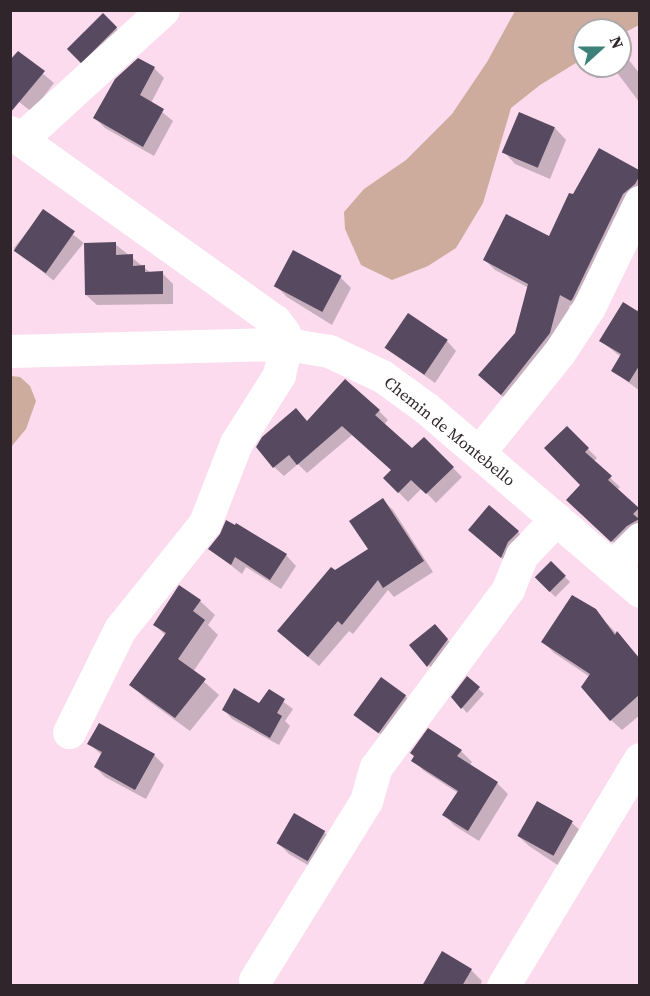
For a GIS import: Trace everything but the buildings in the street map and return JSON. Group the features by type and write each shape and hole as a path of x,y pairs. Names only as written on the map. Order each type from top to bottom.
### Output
{"street":[{"path":"69,732 120,628 205,523 236,443 279,375 286,344 284,333 275,321 16,135 163,10"},
{"path":"485,456 589,307 639,202"},
{"path":"485,456 566,366 599,311 639,229"},
{"name":"Chemin de Montebello","path":"10,351 286,344 329,351 382,376 485,456 639,591"},
{"path":"255,980 366,801 376,766 508,589 522,555 556,519"},
{"path":"612,567 639,539"},
{"path":"503,986 639,759"}],"shaded area":[{"path":"515,11 639,11 639,25 632,29 632,18 572,18 572,65 540,85 511,108 483,203 456,248 428,266 392,280 361,265 345,229 344,212 364,189 406,160 452,114 487,62"},
{"path":"11,376 20,377 30,386 36,401 26,429 11,447"}]}
